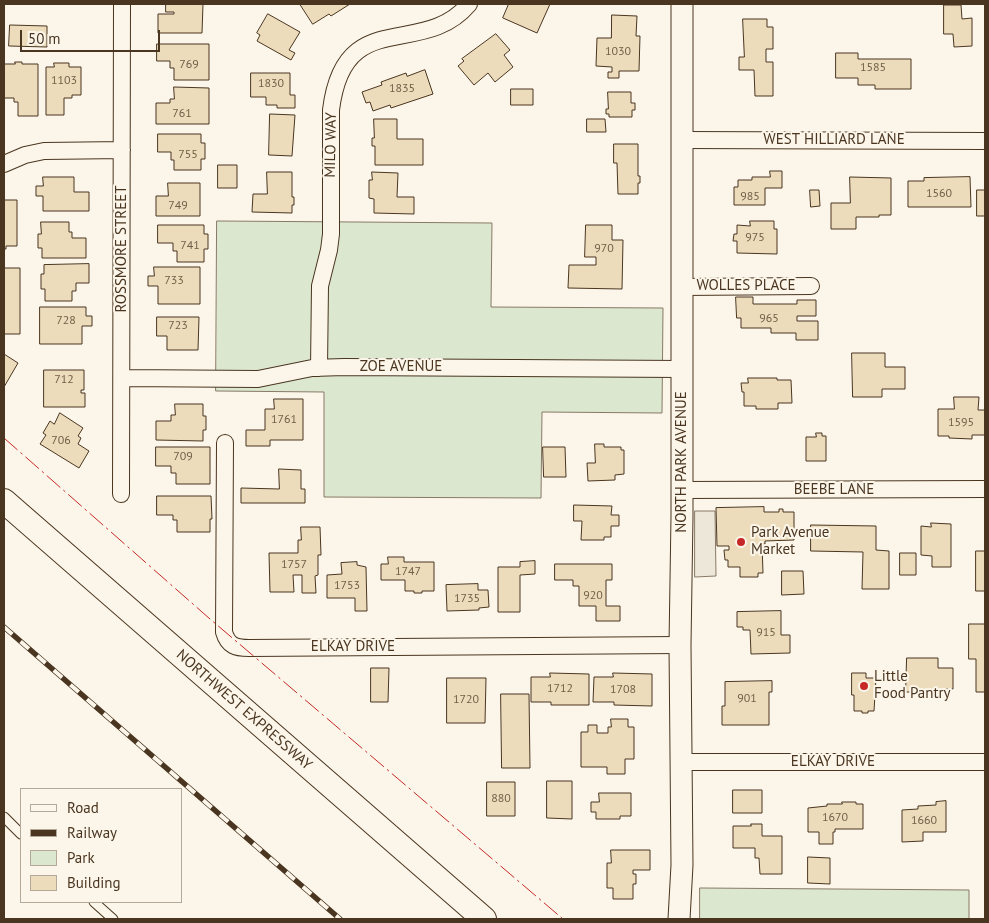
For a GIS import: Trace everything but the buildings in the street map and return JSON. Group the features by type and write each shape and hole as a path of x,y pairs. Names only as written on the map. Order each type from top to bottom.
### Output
{"main road":[{"name":"NORTHWEST EXPRESSWAY","path":"4,501 484,919"}],"street":[{"name":"ROSSMORE STREET","path":"121,494 122,4"},
{"name":"MILO WAY","path":"319,368 320,286 331,234 331,110 333,92 339,76 347,62 371,42 434,28 448,22 469,4"},
{"name":"NORTH PARK AVENUE","path":"679,919 682,866 680,645 682,490 682,4"},
{"name":"WEST HILLIARD LANE","path":"683,140 985,141"},
{"path":"4,164 25,155 44,151 122,150"},
{"name":"WOLLES PLACE","path":"681,287 812,286"},
{"name":"ZOE AVENUE","path":"122,378 258,379 319,368 344,367 682,369"},
{"name":"ELKAY DRIVE","path":"225,443 224,632 232,646 259,648 680,645"},
{"name":"BEEBE LANE","path":"682,490 985,489"},
{"name":"ELKAY DRIVE","path":"680,762 985,762"}],"lane":[{"path":"4,817 20,833"},
{"path":"95,903 113,919"}],"green space":[{"path":"217,221 492,223 491,307 663,308 662,413 542,412 541,498 324,497 324,392 216,391"},
{"path":"700,888 969,890 969,919 700,919"}],"shaded area":[{"path":"695,511 715,511 716,576 695,577"}],"railway":[{"path":"4,627 340,919"}],"power":[{"path":"4,438 210,619 563,919"}],"place":[{"name":"Park Avenue Market","path":"741,542"},
{"name":"Little Food Pantry","path":"864,686"}]}
